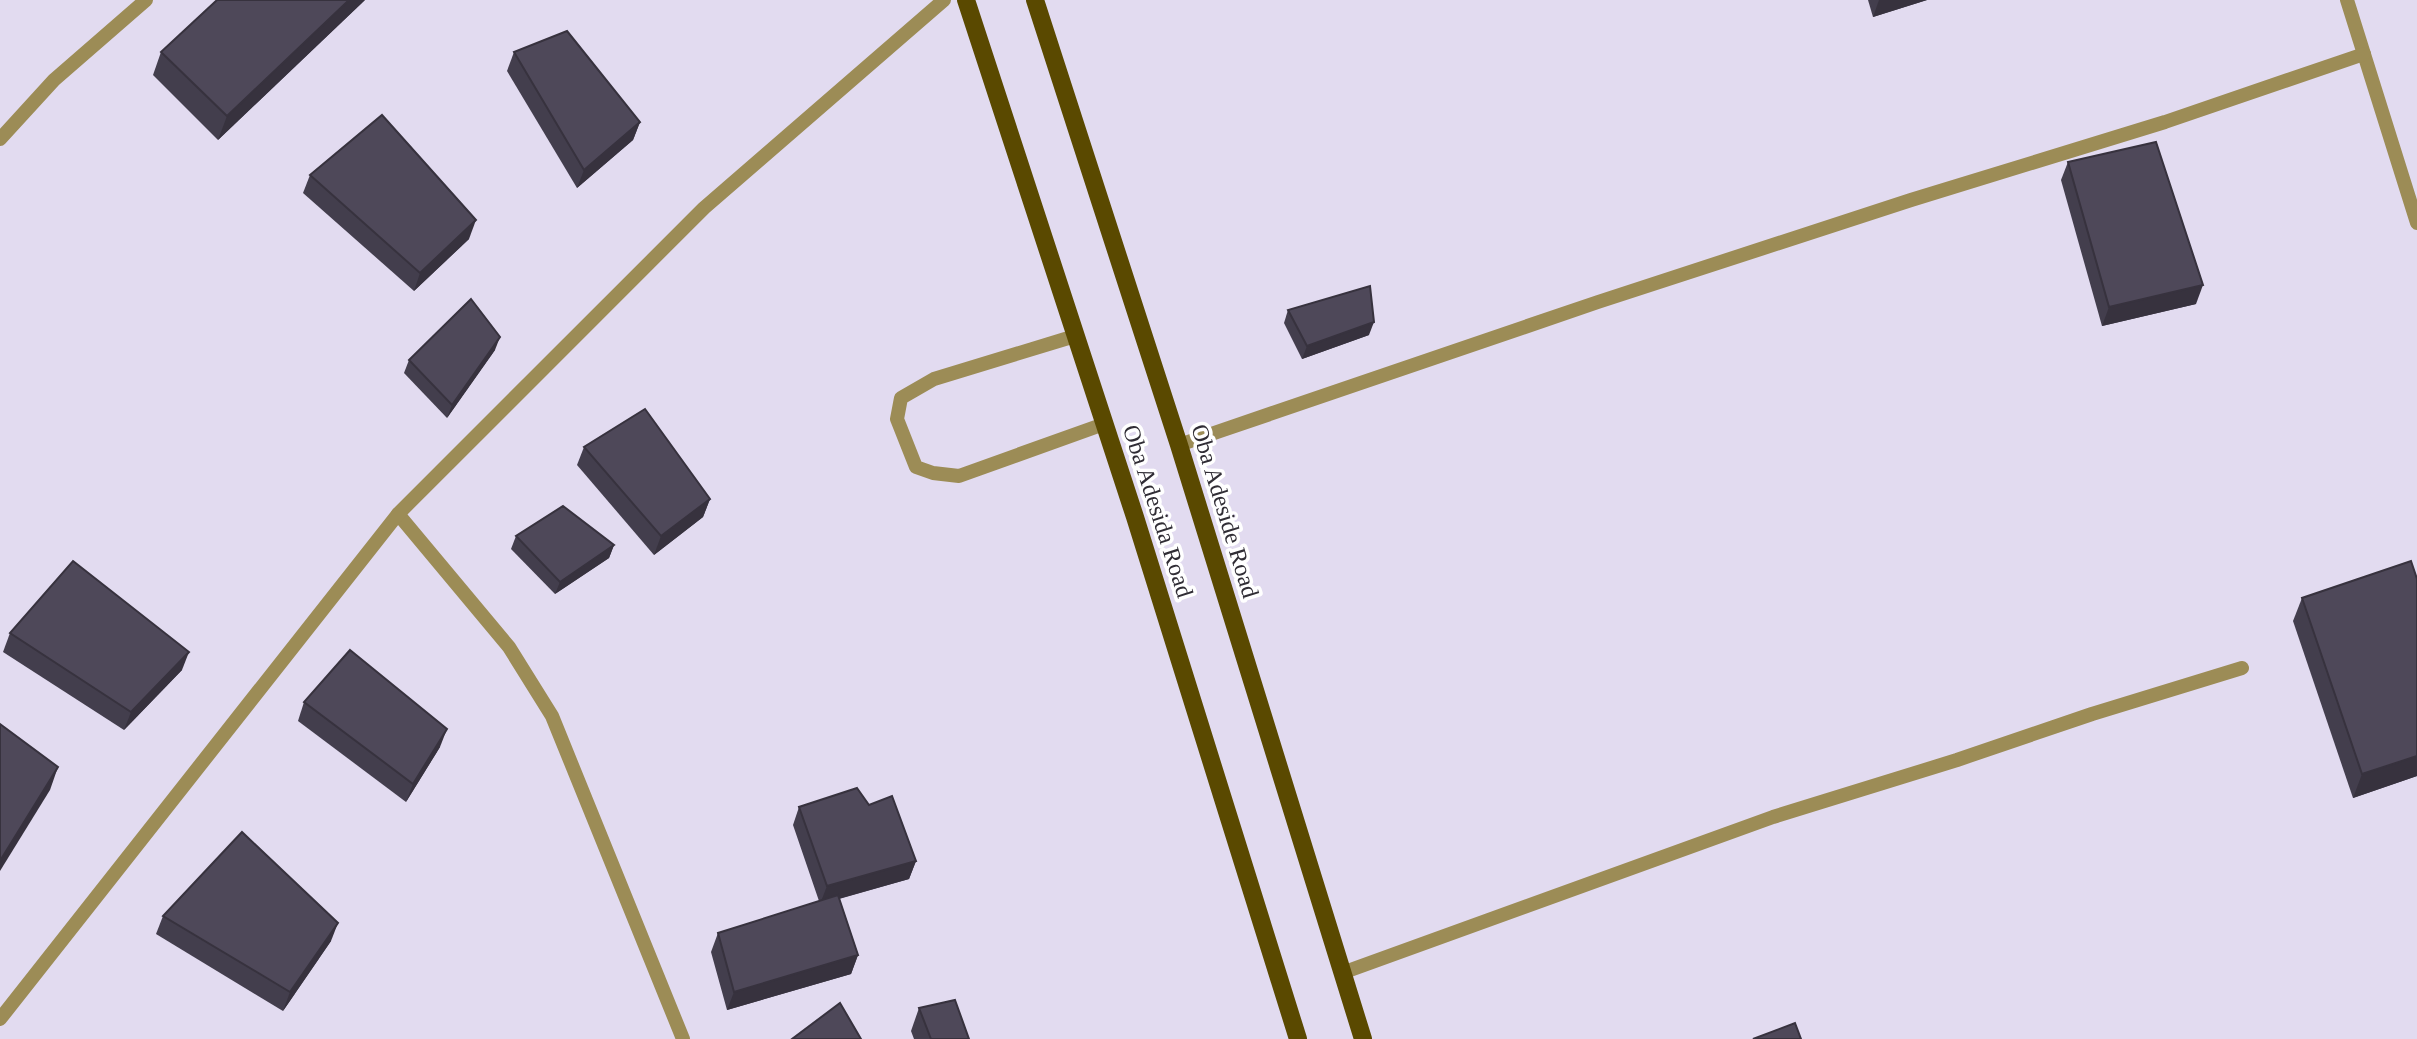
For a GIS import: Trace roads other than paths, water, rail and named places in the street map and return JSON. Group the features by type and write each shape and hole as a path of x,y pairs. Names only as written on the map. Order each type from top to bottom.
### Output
{"main road":[{"name":"Oba Adesida Road","path":"966,0 1104,424 1298,1039"},
{"name":"Oba Adeside Road","path":"1035,0 1179,445 1363,1039"}],"street":[{"path":"0,139 54,80 146,0"},
{"path":"0,1019 398,514 704,208 944,0"},
{"path":"2347,0 2417,223"},
{"path":"1179,445 1598,302 1911,200 2165,122 2364,54"},
{"path":"1075,336 934,379 901,398 897,419 916,467 933,473 959,476 1104,424"},
{"path":"398,514 509,647 552,716 683,1039"},
{"path":"1342,973 1773,817 2242,668"}]}
